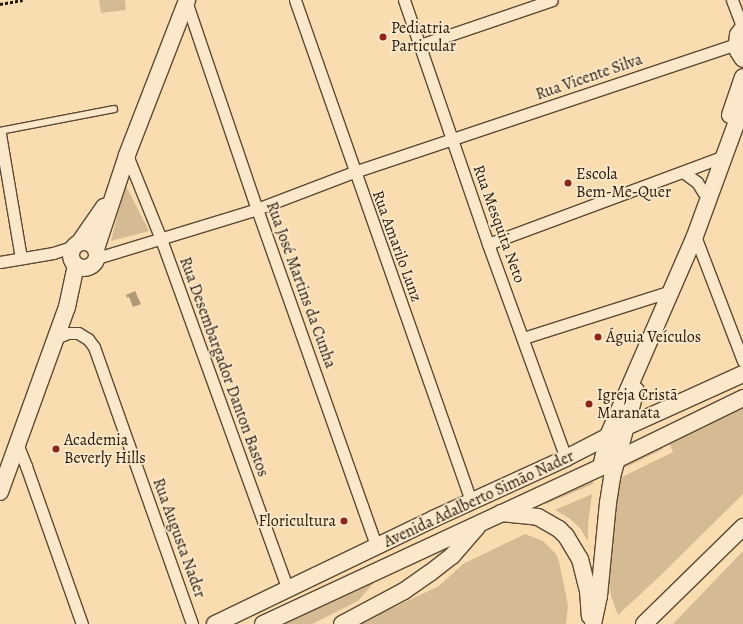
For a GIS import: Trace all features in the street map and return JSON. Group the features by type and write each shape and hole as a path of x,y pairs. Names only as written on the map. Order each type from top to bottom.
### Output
{"street":[{"path":"0,492 68,307 83,255 113,194 187,0"},
{"name":"Rua José Martins da Cunha","path":"187,0 257,209 377,547"},
{"name":"Rua Amarilo Lunz","path":"295,0 354,172 471,501"},
{"name":"Rua Mesquita Neto","path":"404,0 488,244 566,458"},
{"path":"420,45 552,0"},
{"path":"732,0 743,28 738,36 737,44 738,51 743,59"},
{"path":"176,27 199,33"},
{"name":"Rua Vicente Silva","path":"83,255 161,239 257,209 354,172 737,44"},
{"path":"601,467 608,436 695,236 743,79"},
{"path":"671,291 688,232 703,192 720,158 743,104"},
{"path":"0,134 21,258"},
{"name":"Rua Desembargador Danton Bastos","path":"127,155 161,239 288,590"},
{"path":"488,244 720,158"},
{"path":"683,172 697,182 703,192"},
{"path":"695,236 743,361"},
{"path":"0,262 53,253 83,255"},
{"path":"523,338 671,291"},
{"name":"Rua Augusta Nader","path":"56,338 68,333 78,333 88,339 94,346 192,624"},
{"path":"592,624 600,596 608,503 612,477 652,333"},
{"name":"Avenida Adalberto Simão Nader","path":"215,624 471,501 566,458 626,427 743,374"},
{"name":"Avenida Adalberto Simão Nader","path":"263,624 618,459 743,398"},
{"path":"18,446 82,624"},
{"path":"500,513 538,517 559,529 566,536 580,559 588,590 592,624"},
{"path":"342,624 397,594 430,573 452,556 482,522"},
{"path":"644,624 743,527"}],"lane":[{"path":"0,131 114,109"}],"path":[{"path":"0,4 23,0"}],"shaded area":[{"path":"99,0 125,0 126,10 101,13"},
{"path":"125,184 149,231 111,241"},
{"path":"135,291 141,304 133,307 129,297 127,298 126,295"},
{"path":"743,405 743,494 618,615 611,596 608,577 616,480 673,452 668,440"},
{"path":"660,443 663,449 618,471 621,462"},
{"path":"593,475 593,484 546,504 539,499"},
{"path":"592,494 588,524 588,541 580,528 569,518 555,510"},
{"path":"525,534 543,541 556,554 568,605 566,624 359,624 439,586 463,564"},
{"path":"743,551 743,624 673,624"},
{"path":"382,573 358,601 312,624 274,624"}],"place":[{"name":"Pediatria Particular","path":"383,37"},
{"name":"Escola Bem-Me-Quer","path":"568,183"},
{"name":"Águia Veículos","path":"598,337"},
{"name":"Igreja Cristã Maranata","path":"589,404"},
{"name":"Academia Beverly Hills","path":"56,449"},
{"name":"Floricultura","path":"344,521"}]}
